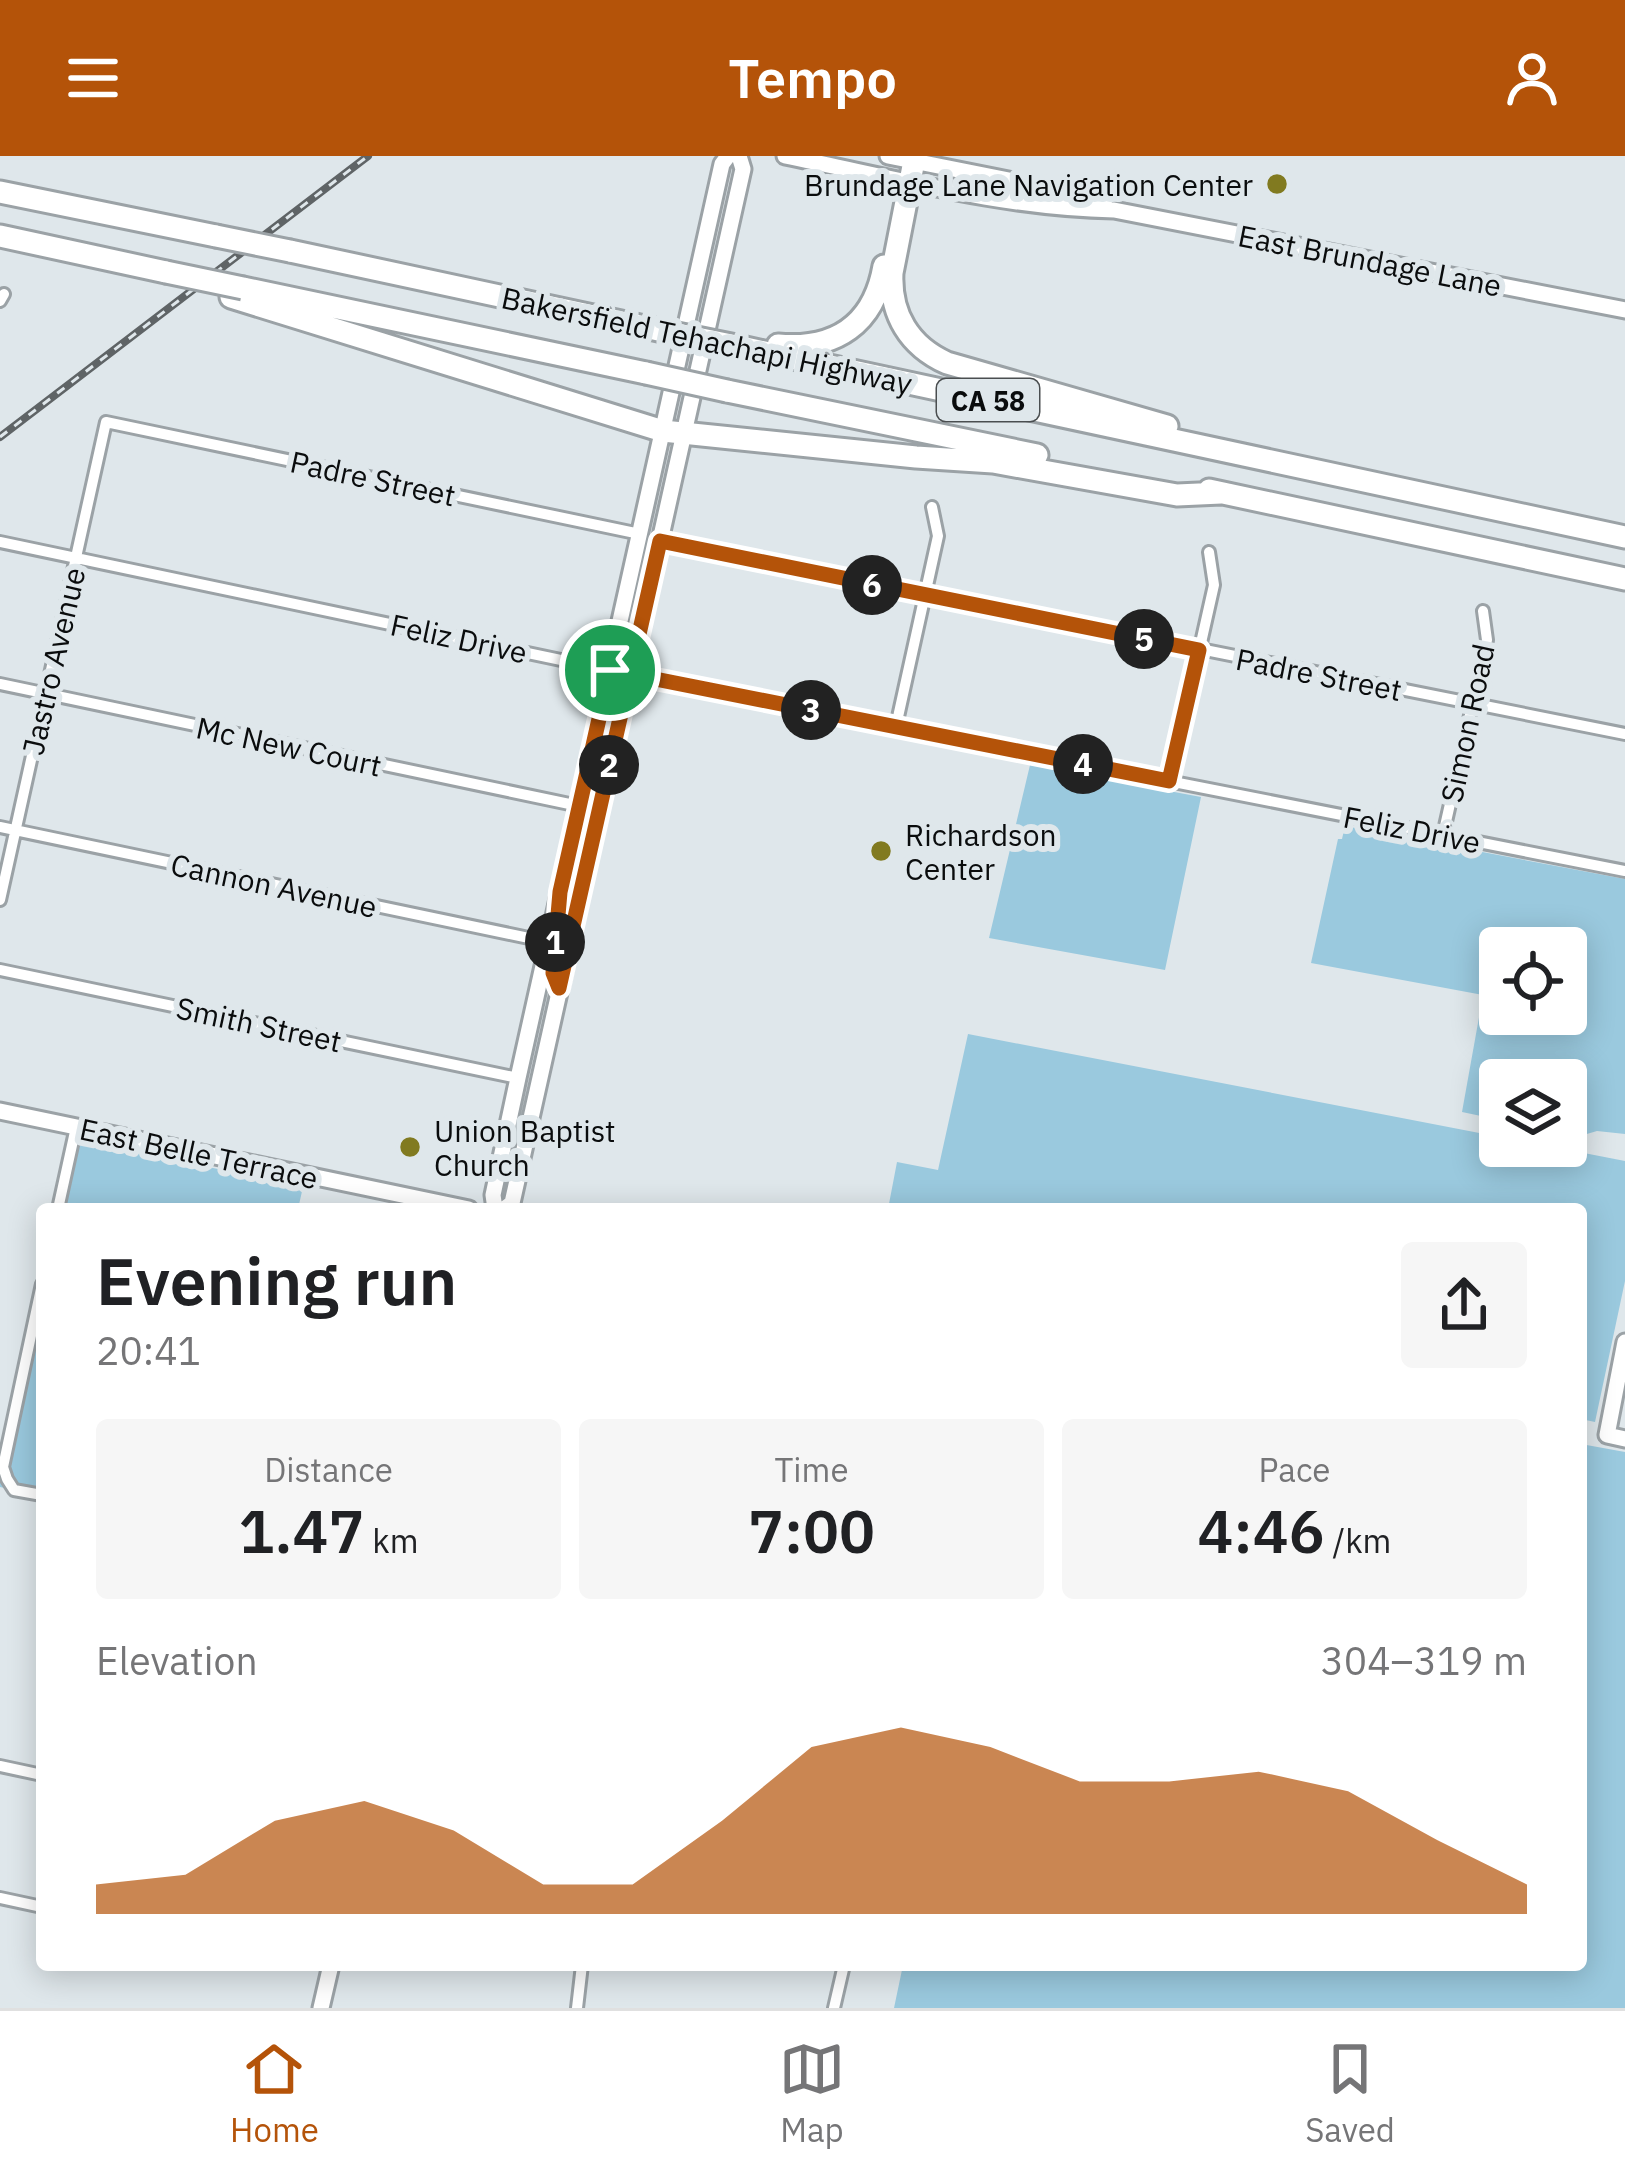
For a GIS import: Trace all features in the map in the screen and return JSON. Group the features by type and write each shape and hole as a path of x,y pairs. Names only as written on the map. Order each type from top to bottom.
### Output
{"highway":[{"path":"741,344 811,345 839,336 862,318 882,278 903,167"},
{"path":"903,167 891,288 897,315 924,350 947,363 1196,434 1234,454"},
{"name":"Bakersfield Tehachapi Highway","path":"0,192 741,344 1625,537"},
{"path":"0,236 237,292 673,432 993,462 1177,495 1221,493"},
{"name":"Bakersfield Tehachapi Highway","path":"237,292 1625,579"}],"street":[{"path":"512,1203 660,541 673,432 722,164 728,156"},
{"path":"497,1203 493,1195 518,1078 640,534 673,432 743,169 739,156"},
{"name":"East Brundage Lane","path":"785,156 903,167 1023,204 1114,210 1625,310"},
{"name":"Padre Street","path":"106,422 640,534"},
{"name":"Jastro Avenue","path":"0,900 106,422"},
{"path":"896,726 938,536 932,507"},
{"name":"Padre Street","path":"660,541 1625,734"},
{"name":"Feliz Drive","path":"0,542 610,670 1625,871"},
{"path":"1169,781 1214,585 1208,553"},
{"name":"Simon Road","path":"1443,835 1487,640 1483,611"},
{"name":"Mc New Court","path":"0,684 579,806"},
{"name":"Cannon Avenue","path":"0,827 548,942"},
{"path":"559,988 553,973 560,892"},
{"name":"Smith Street","path":"0,970 518,1078"},
{"name":"East Belle Terrace","path":"0,1111 440,1203"},
{"path":"59,1203 76,1127"},
{"path":"36,1311 3,1467 14,1490 36,1494"},
{"path":"1625,1342 1607,1436 1625,1439"},
{"path":"0,1766 36,1773"},
{"path":"0,1898 36,1905"},
{"path":"321,2008 325,1971"},
{"path":"577,2008 581,1971"},
{"path":"835,2008 843,1971"}],"shaded area":[{"path":"1030,765 1201,797 1165,970 989,938"},
{"path":"1345,826 1625,879 1625,1134 1587,1134 1587,1059 1479,1059 1479,1116 1462,1112 1479,1017 1479,1035 1587,1035 1587,927 1479,927 1479,994 1311,963 1338,839"},
{"path":"968,1034 1479,1133 1479,1167 1587,1167 1587,1154 1625,1161 1625,1281 1595,1422 1587,1420 1587,1203 889,1203 897,1162 938,1170"},
{"path":"70,1138 303,1187 299,1203 54,1203"},
{"path":"36,1288 36,1495 0,1487 0,1454"},
{"path":"1587,1445 1625,1452 1625,2008 894,2008 902,1971 1587,1971"}],"railway":[{"path":"0,437 368,156"}],"place":[{"name":"Brundage Lane Navigation Center","path":"1277,184"},
{"name":"Richardson Center","path":"881,851"},
{"name":"Union Baptist Church","path":"410,1147"}],"route":[{"path":"610,670 560,892 553,973 559,988 630,674 1169,781 1199,650 660,541 630,674 610,670"}]}
